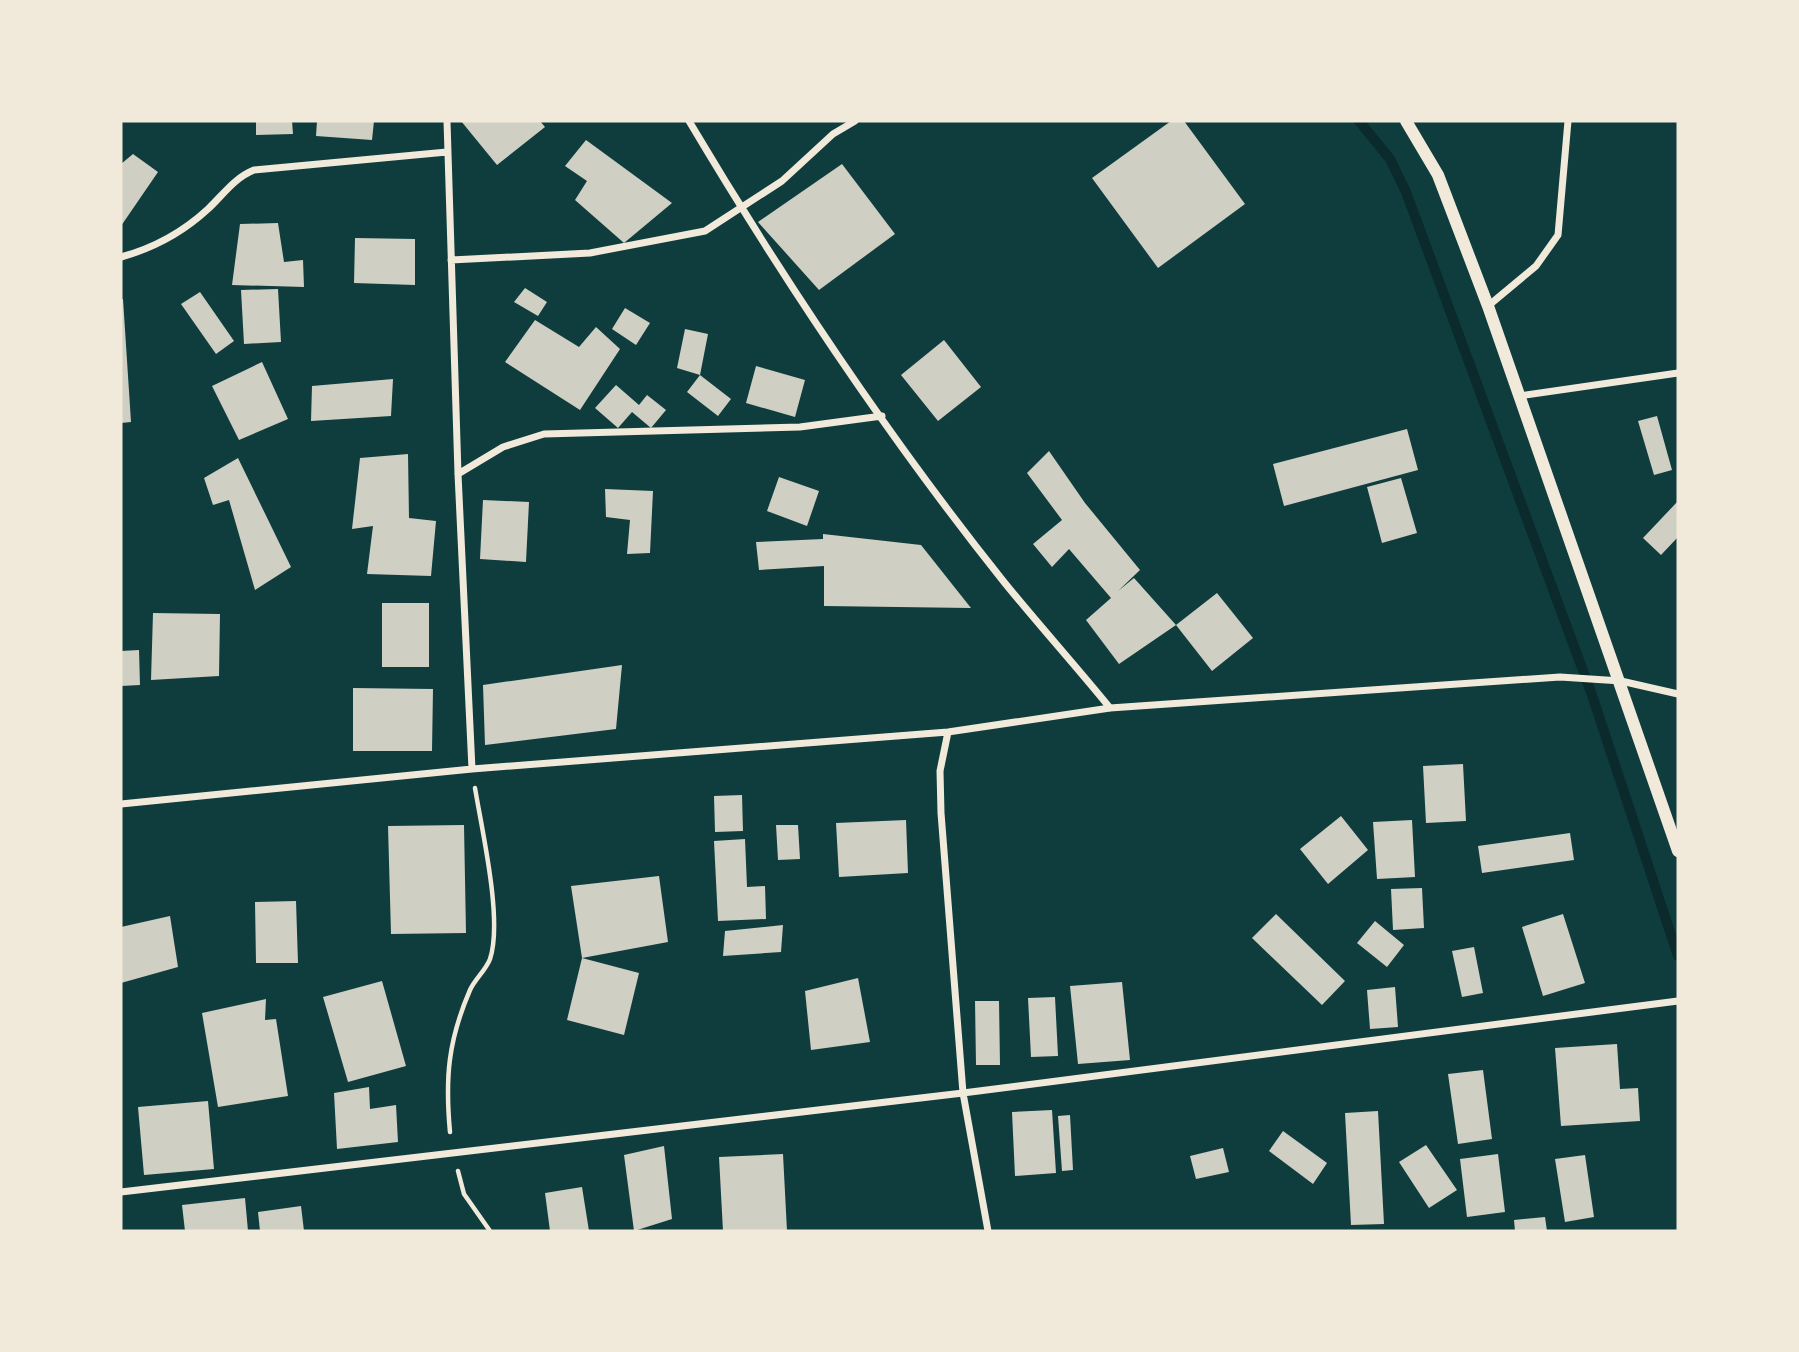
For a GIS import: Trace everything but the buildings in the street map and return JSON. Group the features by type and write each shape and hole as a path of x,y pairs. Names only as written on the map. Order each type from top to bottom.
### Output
{"street":[{"path":"447,121 458,474 472,769"},
{"path":"689,121 742,210 882,416 1004,582 1110,708"},
{"path":"451,260 590,253 705,230 742,210 782,181 833,134 855,121"},
{"path":"1406,121 1438,175 1488,306 1678,851"},
{"path":"1488,306 1536,266 1558,235 1568,121"},
{"path":"121,257 166,241 186,228 238,178 254,170 447,152"},
{"path":"1519,396 1678,373"},
{"path":"458,474 503,447 544,434 800,427 882,416"},
{"path":"121,804 472,769 948,732 1110,708 1560,677 1620,681 1678,694"},
{"path":"948,732 940,771 941,813 964,1093 988,1231"},
{"path":"121,1192 452,1151 964,1093 1678,1000"}],"path":[{"path":"472,769 495,923 490,960 471,988 454,1032 446,1081 452,1151 464,1194 490,1231"}],"waterway":[{"path":"1359,121 1390,159 1406,192 1592,695 1678,956"}]}
